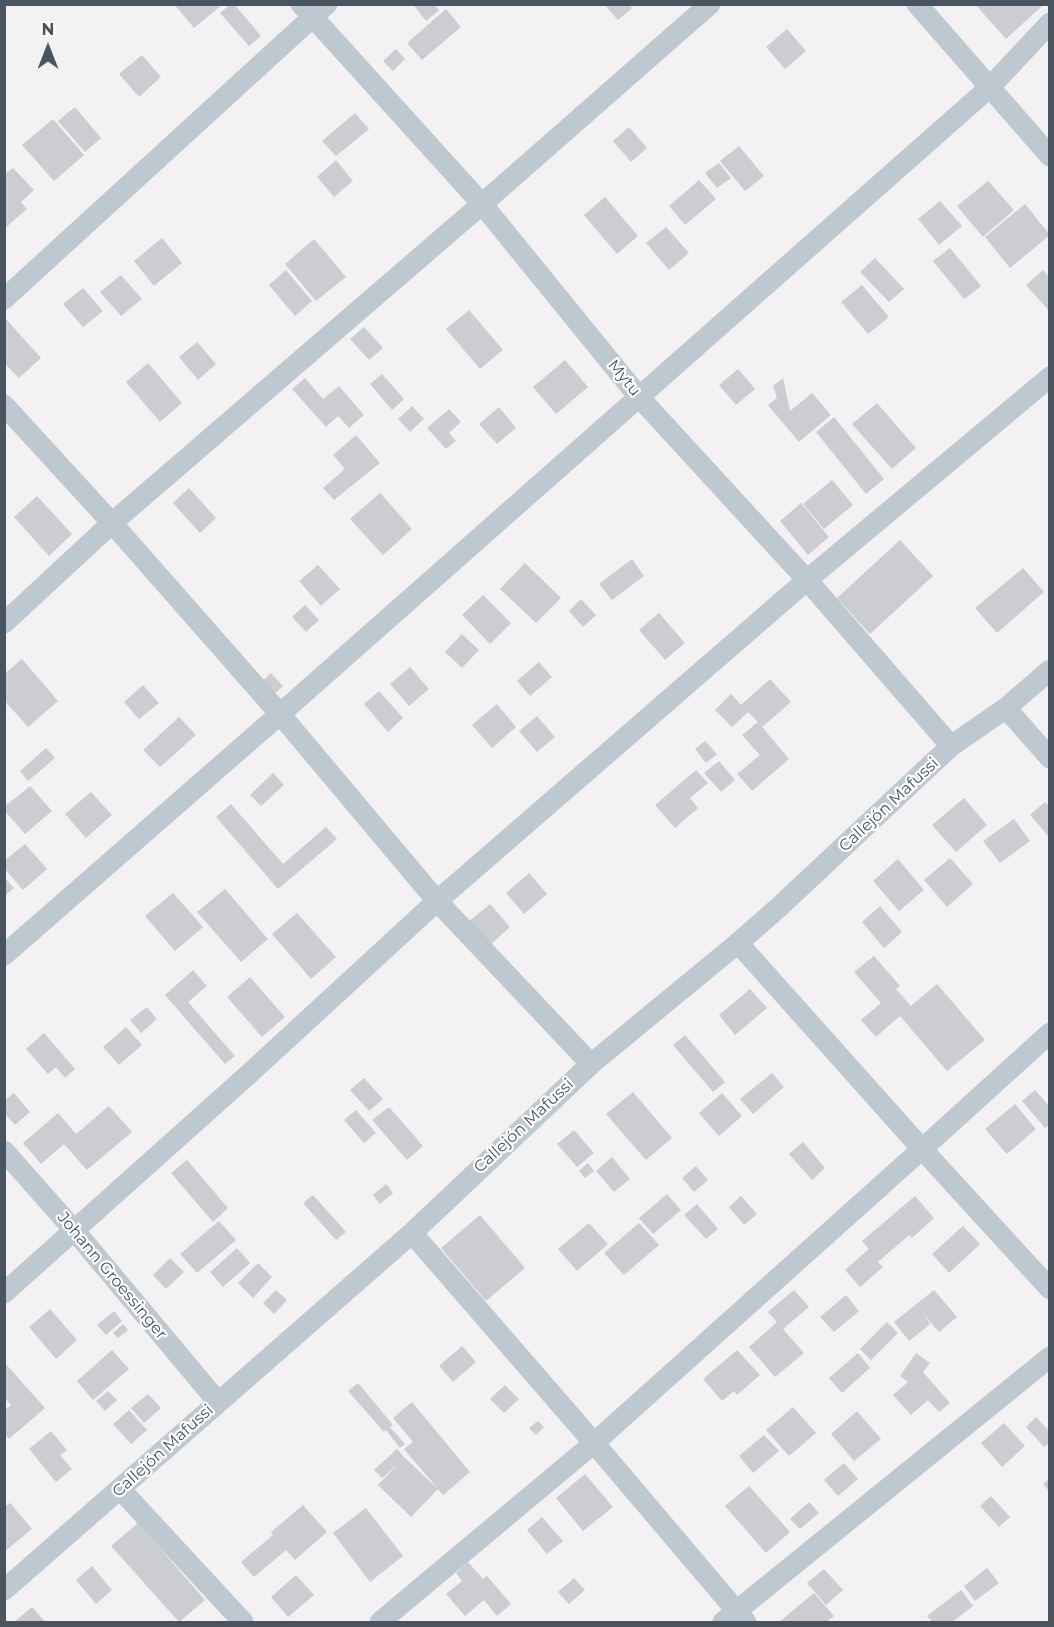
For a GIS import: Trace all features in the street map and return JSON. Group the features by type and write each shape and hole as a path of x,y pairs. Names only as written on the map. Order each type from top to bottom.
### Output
{"street":[{"path":"4,623 112,523 710,4"},
{"path":"917,4 1050,156"},
{"path":"4,298 313,9"},
{"name":"Mytu","path":"313,9 482,204 639,397 807,580 951,746"},
{"path":"4,955 990,87 1050,23"},
{"path":"4,1293 437,901 807,580 1050,377"},
{"path":"4,405 112,523 280,714 437,901 591,1064"},
{"name":"Callejón Mafussi","path":"4,1590 412,1233 591,1064 778,908 951,746 1006,708 1050,670"},
{"path":"1006,708 1050,758"},
{"path":"738,943 1050,1289"},
{"path":"380,1623 594,1443 1050,1033"},
{"name":"Johann Groessinger","path":"4,1151 74,1230 218,1402"},
{"path":"412,1233 594,1443 735,1619 1050,1357"},
{"path":"120,1489 243,1623"}],"building":[{"path":"174,4 223,4 194,28"},
{"path":"234,4 261,36 249,46 220,13"},
{"path":"413,4 434,4 439,10 426,21"},
{"path":"604,4 629,4 632,8 618,20"},
{"path":"975,4 1040,4 1042,6 1006,39"},
{"path":"446,9 461,27 422,60 407,43"},
{"path":"787,29 806,51 785,69 766,47"},
{"path":"396,49 405,59 393,71 383,61"},
{"path":"142,55 161,77 139,97 119,74"},
{"path":"75,107 101,138 85,152 58,121"},
{"path":"355,113 369,129 336,156 322,141"},
{"path":"53,119 84,155 54,181 22,145"},
{"path":"629,127 647,148 631,162 613,141"},
{"path":"739,146 764,176 745,191 720,161"},
{"path":"336,160 353,181 334,197 317,177"},
{"path":"719,163 731,178 717,188 705,173"},
{"path":"13,168 34,190 21,202 27,209 4,229 4,175"},
{"path":"699,180 716,199 685,225 669,206"},
{"path":"988,181 1014,210 983,237 957,206"},
{"path":"605,197 638,236 617,254 584,215"},
{"path":"940,201 962,226 939,245 918,219"},
{"path":"1025,204 1050,235 1010,268 985,237"},
{"path":"666,227 689,253 669,270 646,243"},
{"path":"162,238 182,263 154,286 134,261"},
{"path":"314,239 346,277 316,301 285,264"},
{"path":"950,248 981,286 964,299 933,261"},
{"path":"875,258 904,289 889,302 860,272"},
{"path":"286,270 312,301 295,316 269,285"},
{"path":"1043,270 1050,278 1050,312 1026,285"},
{"path":"121,275 142,299 121,316 100,292"},
{"path":"862,285 889,317 868,334 841,302"},
{"path":"83,288 103,311 83,327 63,304"},
{"path":"469,310 503,350 480,369 446,329"},
{"path":"6,319 41,358 19,378 4,363"},
{"path":"364,327 383,348 369,360 350,339"},
{"path":"197,342 216,364 198,380 179,357"},
{"path":"565,360 588,387 556,414 533,387"},
{"path":"148,363 182,403 160,422 126,382"},
{"path":"738,369 755,389 736,405 719,385"},
{"path":"382,374 404,399 392,410 370,384"},
{"path":"305,378 323,399 339,386 364,415 349,428 338,416 326,427 292,389"},
{"path":"783,378 790,411 812,393 831,415 799,442 768,405 777,398 773,386"},
{"path":"877,403 916,448 892,469 852,424"},
{"path":"412,406 424,419 410,432 398,419"},
{"path":"499,407 516,428 497,444 479,424"},
{"path":"449,409 461,422 449,433 456,441 446,449 427,428"},
{"path":"834,417 884,479 866,494 816,432"},
{"path":"356,435 380,463 334,500 323,488 345,469 333,455"},
{"path":"832,480 853,505 824,529 803,504"},
{"path":"189,488 216,518 200,533 173,503"},
{"path":"380,493 412,529 383,555 350,519"},
{"path":"37,496 72,534 49,556 14,517"},
{"path":"801,503 829,537 808,555 780,521"},
{"path":"900,540 933,576 870,634 837,598"},
{"path":"632,559 644,576 612,600 599,584"},
{"path":"525,563 561,598 536,623 500,589"},
{"path":"318,565 340,589 321,606 299,581"},
{"path":"1023,568 1044,592 997,633 975,608"},
{"path":"483,595 511,623 490,644 462,615"},
{"path":"581,599 596,615 583,627 569,611"},
{"path":"305,605 319,620 306,632 292,617"},
{"path":"659,613 685,643 665,660 639,630"},
{"path":"462,634 479,650 462,668 445,652"},
{"path":"22,659 58,701 28,727 4,700 4,674"},
{"path":"539,662 552,677 530,696 517,681"},
{"path":"410,667 429,689 409,706 390,684"},
{"path":"271,673 283,686 272,696 260,683"},
{"path":"770,679 791,702 762,727 789,759 752,791 737,774 760,755 742,735 758,722 748,712 732,727 715,710 731,694 741,705"},
{"path":"143,685 159,703 139,719 124,702"},
{"path":"379,691 403,718 388,732 364,704"},
{"path":"497,704 516,727 492,748 472,725"},
{"path":"537,716 555,737 537,752 519,731"},
{"path":"179,717 196,735 160,767 143,750"},
{"path":"705,741 717,754 706,763 695,749"},
{"path":"46,748 55,758 28,781 20,771"},
{"path":"719,761 735,780 721,792 704,773"},
{"path":"696,770 708,783 690,798 698,808 675,828 655,805"},
{"path":"273,773 284,785 261,806 250,795"},
{"path":"30,786 52,811 25,834 4,810 4,807"},
{"path":"91,792 112,815 86,838 65,814"},
{"path":"964,798 987,825 956,852 932,825"},
{"path":"1045,802 1050,807 1050,838 1030,815"},
{"path":"231,804 283,864 326,827 337,839 278,889 216,817"},
{"path":"1014,819 1030,841 1000,863 983,841"},
{"path":"25,844 47,869 23,890 4,868 4,861"},
{"path":"950,858 973,884 947,907 924,880"},
{"path":"898,859 924,890 899,911 873,881"},
{"path":"529,873 547,894 524,914 506,893"},
{"path":"4,877 14,888 4,897"},
{"path":"225,889 268,939 241,962 197,912"},
{"path":"173,893 203,927 175,951 145,916"},
{"path":"490,904 510,927 488,947 467,923"},
{"path":"880,906 902,932 884,948 862,922"},
{"path":"297,913 336,957 311,979 272,934"},
{"path":"874,956 900,986 896,989 911,1006 937,984 985,1040 947,1071 900,1016 876,1037 861,1020 881,1003 854,972"},
{"path":"193,970 207,986 188,1002 235,1056 225,1064 165,995"},
{"path":"250,977 285,1017 262,1037 227,997"},
{"path":"750,989 767,1008 735,1035 719,1015"},
{"path":"147,1007 157,1019 141,1033 130,1020"},
{"path":"126,1027 142,1045 119,1065 103,1047"},
{"path":"44,1033 75,1069 65,1078 56,1067 48,1074 26,1049"},
{"path":"685,1035 725,1082 713,1092 673,1045"},
{"path":"772,1073 784,1087 753,1114 740,1099"},
{"path":"364,1078 383,1099 369,1111 350,1090"},
{"path":"1035,1090 1050,1107 1050,1124 1045,1128 1022,1101"},
{"path":"633,1092 672,1138 646,1160 606,1114"},
{"path":"14,1093 30,1112 15,1125 4,1113 4,1101"},
{"path":"722,1093 742,1116 719,1136 699,1113"},
{"path":"1015,1104 1036,1129 1007,1154 985,1129"},
{"path":"109,1106 132,1132 87,1170 64,1144 41,1164 23,1143 58,1113 76,1134"},
{"path":"389,1107 423,1146 407,1160 372,1120"},
{"path":"356,1110 376,1133 364,1143 344,1120"},
{"path":"574,1130 594,1153 577,1167 557,1144"},
{"path":"803,1142 825,1168 812,1180 789,1154"},
{"path":"612,1157 630,1179 614,1192 596,1171"},
{"path":"187,1160 228,1208 213,1222 171,1173"},
{"path":"588,1163 594,1171 585,1178 579,1171"},
{"path":"696,1166 708,1180 694,1192 682,1178"},
{"path":"386,1184 393,1193 380,1204 373,1195"},
{"path":"667,1194 681,1210 653,1234 639,1218"},
{"path":"313,1195 346,1232 336,1240 303,1203"},
{"path":"741,1196 757,1214 744,1225 729,1207"},
{"path":"915,1196 934,1218 912,1238 909,1235 878,1262 883,1267 860,1287 845,1270 869,1249 862,1241"},
{"path":"697,1204 718,1229 706,1239 684,1215"},
{"path":"480,1215 525,1268 486,1301 441,1248"},
{"path":"219,1221 236,1240 197,1273 180,1254"},
{"path":"589,1223 608,1244 577,1271 558,1249"},
{"path":"639,1223 659,1245 624,1275 604,1253"},
{"path":"963,1226 980,1244 949,1273 932,1254"},
{"path":"237,1248 250,1263 223,1287 210,1272"},
{"path":"170,1258 184,1272 166,1289 153,1275"},
{"path":"258,1263 272,1277 253,1298 238,1283"},
{"path":"276,1290 287,1300 274,1314 263,1303"},
{"path":"794,1290 809,1307 783,1329 804,1353 775,1377 749,1347 777,1322 768,1312"},
{"path":"934,1290 957,1317 939,1332 924,1315 930,1324 909,1341 894,1322"},
{"path":"846,1295 859,1311 834,1332 820,1317"},
{"path":"50,1309 77,1340 56,1359 29,1327"},
{"path":"114,1311 122,1321 106,1335 97,1325"},
{"path":"887,1322 898,1333 871,1360 860,1349"},
{"path":"123,1324 128,1330 118,1338 113,1333"},
{"path":"462,1346 476,1362 453,1382 439,1366"},
{"path":"112,1350 129,1369 93,1400 77,1381"},
{"path":"737,1350 760,1375 737,1395 734,1391 722,1401 703,1379"},
{"path":"858,1353 870,1368 842,1393 829,1378"},
{"path":"916,1353 930,1363 923,1372 950,1403 939,1412 928,1400 911,1415 893,1395 908,1382 900,1376"},
{"path":"4,1362 45,1408 9,1439 4,1433 4,1411 11,1405 4,1397"},
{"path":"358,1383 393,1425 390,1427 405,1444 400,1448 348,1391"},
{"path":"505,1385 519,1399 504,1413 490,1399"},
{"path":"108,1391 117,1400 105,1411 96,1401"},
{"path":"148,1394 161,1408 144,1423 131,1408"},
{"path":"412,1402 470,1472 443,1495 404,1449 413,1442 393,1418"},
{"path":"793,1407 816,1433 789,1456 766,1430"},
{"path":"129,1410 147,1430 131,1444 113,1424"},
{"path":"857,1411 881,1439 854,1461 831,1434"},
{"path":"1036,1417 1050,1432 1050,1442 1044,1447 1026,1427"},
{"path":"538,1421 544,1427 536,1435 529,1428"},
{"path":"1004,1423 1025,1446 1002,1467 981,1443"},
{"path":"51,1431 67,1450 60,1455 72,1469 56,1482 29,1449"},
{"path":"764,1435 779,1451 753,1473 739,1456"},
{"path":"397,1449 438,1489 411,1517 378,1485 397,1465 382,1478 374,1470"},
{"path":"844,1463 858,1479 838,1496 824,1480"},
{"path":"585,1474 613,1507 583,1531 556,1498"},
{"path":"1050,1478 1050,1492 1043,1484"},
{"path":"749,1486 790,1532 766,1553 725,1506"},
{"path":"991,1496 1010,1517 999,1527 980,1506"},
{"path":"809,1502 819,1513 800,1529 790,1519"},
{"path":"10,1503 32,1529 4,1552 4,1507"},
{"path":"303,1505 327,1532 295,1560 286,1550 254,1577 241,1562"},
{"path":"366,1508 403,1556 370,1582 333,1533"},
{"path":"542,1517 563,1541 547,1554 527,1530"},
{"path":"138,1523 205,1600 179,1622 111,1546"},
{"path":"468,1562 483,1579 487,1576 511,1604 497,1616 484,1600 465,1616 446,1594 462,1581 456,1573"},
{"path":"92,1566 112,1590 96,1604 76,1580"},
{"path":"987,1568 999,1583 975,1601 964,1586"},
{"path":"824,1569 843,1590 826,1605 807,1583"},
{"path":"296,1575 314,1595 288,1617 271,1597"},
{"path":"574,1578 585,1590 569,1604 558,1592"},
{"path":"961,1590 973,1606 952,1622 932,1622 927,1616"},
{"path":"814,1593 834,1616 826,1622 779,1622"},
{"path":"32,1607 45,1622 14,1622"}]}
